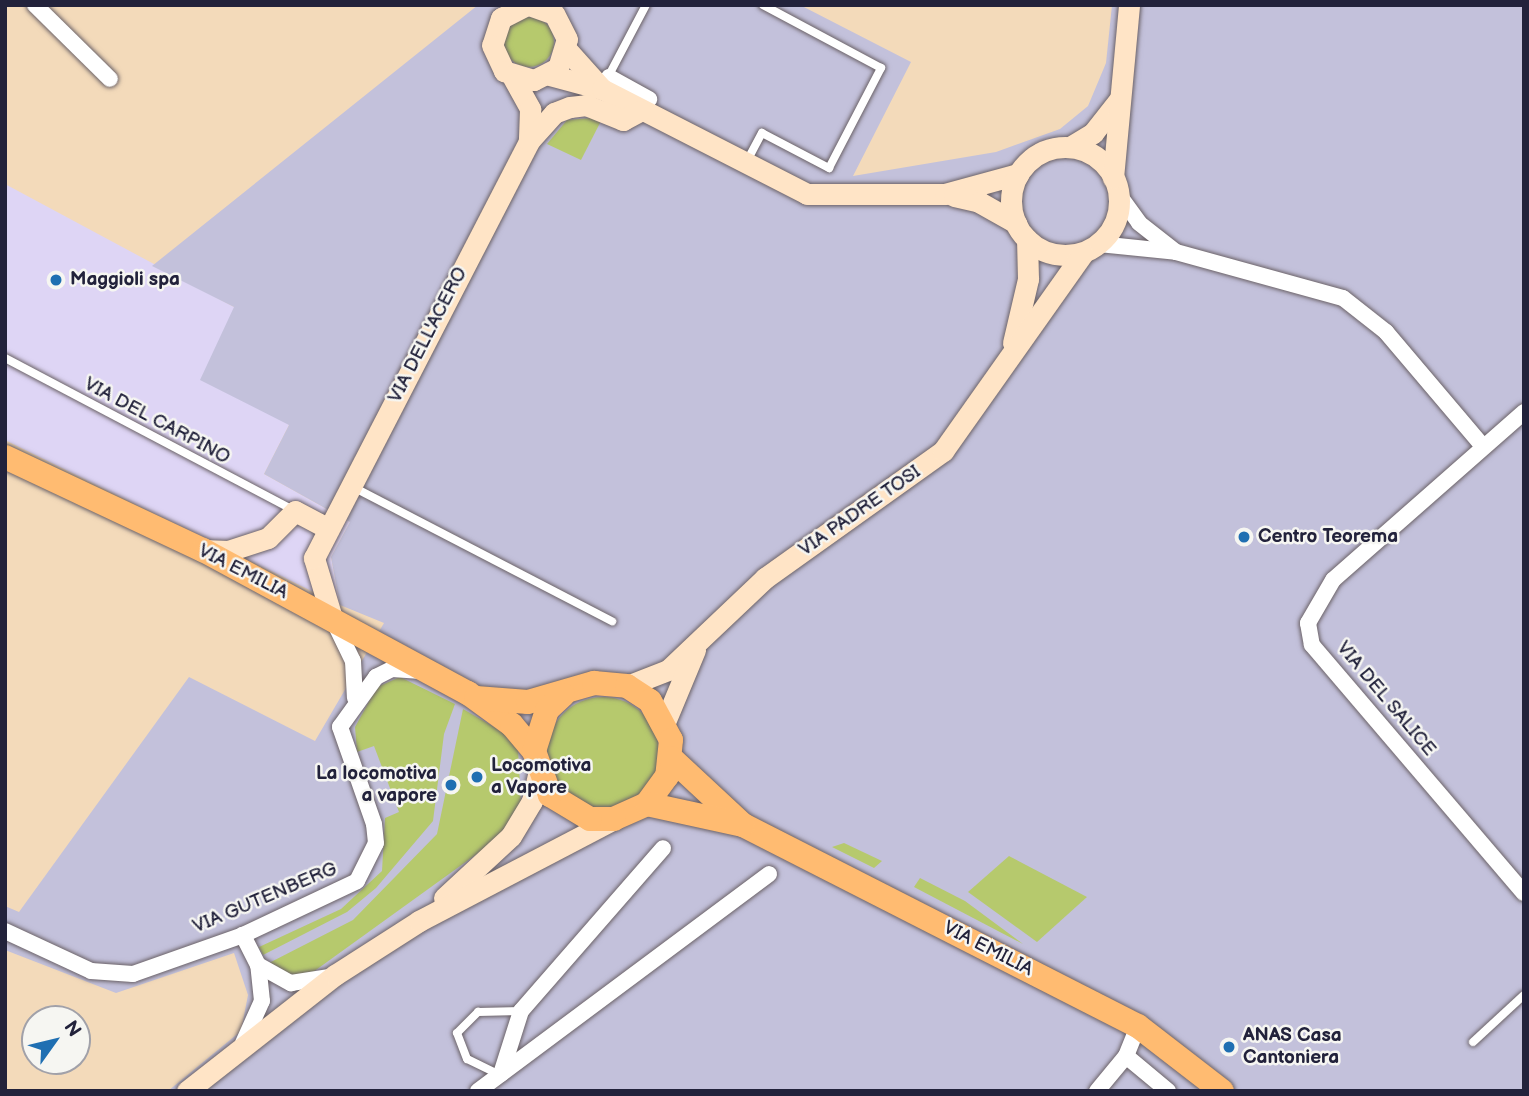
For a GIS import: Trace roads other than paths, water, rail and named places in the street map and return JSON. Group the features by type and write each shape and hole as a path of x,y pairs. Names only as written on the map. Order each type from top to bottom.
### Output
{"main road":[{"path":"605,83 547,76 512,76 494,54 493,35 501,18 528,5 538,6 605,83 745,164 824,197 945,194 1018,174 1040,153 1070,147 1093,133 1119,100"},
{"path":"547,76 566,39 568,5"},
{"name":"VIA PADRE TOSI","path":"627,687 660,674 697,646 765,578 943,451 1091,248 1114,222 1119,100 1129,5"},
{"name":"VIA DELL'ACERO","path":"512,76 530,109 533,135"},
{"name":"VIA DELL'ACERO","path":"332,618 314,558 533,135 547,76"},
{"name":"VIA DELL'ACERO","path":"533,135 570,107 586,105 623,120 644,105"},
{"path":"1070,147 1088,152 1116,186"},
{"name":"VIA PADRE TOSI","path":"1007,362 1028,279 1021,231 1011,206 1018,174"},
{"path":"945,194 979,202 1053,254 1091,248"},
{"name":"VIA EMILIA","path":"5,457 203,550 476,698 536,763 568,811 614,819"},
{"path":"203,550 228,551 268,538 295,511 328,529"},
{"name":"VIA PADRE TOSI","path":"665,722 697,646"},
{"name":"VIA EMILIA","path":"476,698 527,702 563,695 594,682 627,687 650,701 665,722"},
{"path":"419,921 511,836 531,801 547,710 563,695"},
{"path":"187,1091 335,975 419,921 647,804 671,758 665,722"},
{"name":"VIA EMILIA","path":"671,758 743,825"},
{"name":"VIA EMILIA","path":"647,804 743,825 1138,1026 1222,1091"}],"street":[{"path":"35,5 110,79"},
{"path":"1116,186 1139,223 1176,252"},
{"path":"1091,248 1176,252 1343,298 1364,310 1482,445"},
{"name":"VIA DEL SALICE","path":"1524,412 1482,445 1333,580 1308,623 1319,654 1524,893"},
{"name":"VIA GUTENBERG","path":"332,618 353,661 355,698"},
{"name":"VIA GUTENBERG","path":"5,931 111,976 243,934 357,881 369,864 374,824 340,727 355,698 392,668 428,672"},
{"path":"501,1074 521,1012 663,848"},
{"path":"478,1091 769,874"},
{"path":"240,1049 262,1001 257,965 243,934"},
{"path":"257,965 291,983 335,975"},
{"path":"1097,1091 1126,1056 1138,1026"},
{"path":"1126,1056 1168,1091"}],"lane":[{"path":"605,83 646,5"},
{"path":"745,164 762,133 829,168 881,68 763,5"},
{"name":"VIA DEL CARPINO","path":"5,358 295,511"},
{"path":"350,486 612,621"},
{"path":"1473,1042 1524,995"},
{"path":"501,1074 467,1059 457,1033 478,1012 521,1012"}],"place":[{"name":"Maggioli spa","path":"56,280"},
{"name":"Centro Teorema","path":"1244,537"},
{"name":"Locomotiva a Vapore","path":"477,777"},
{"name":"La locomotiva a vapore","path":"451,785"},
{"name":"ANAS Casa Cantoniera","path":"1229,1047"}]}
